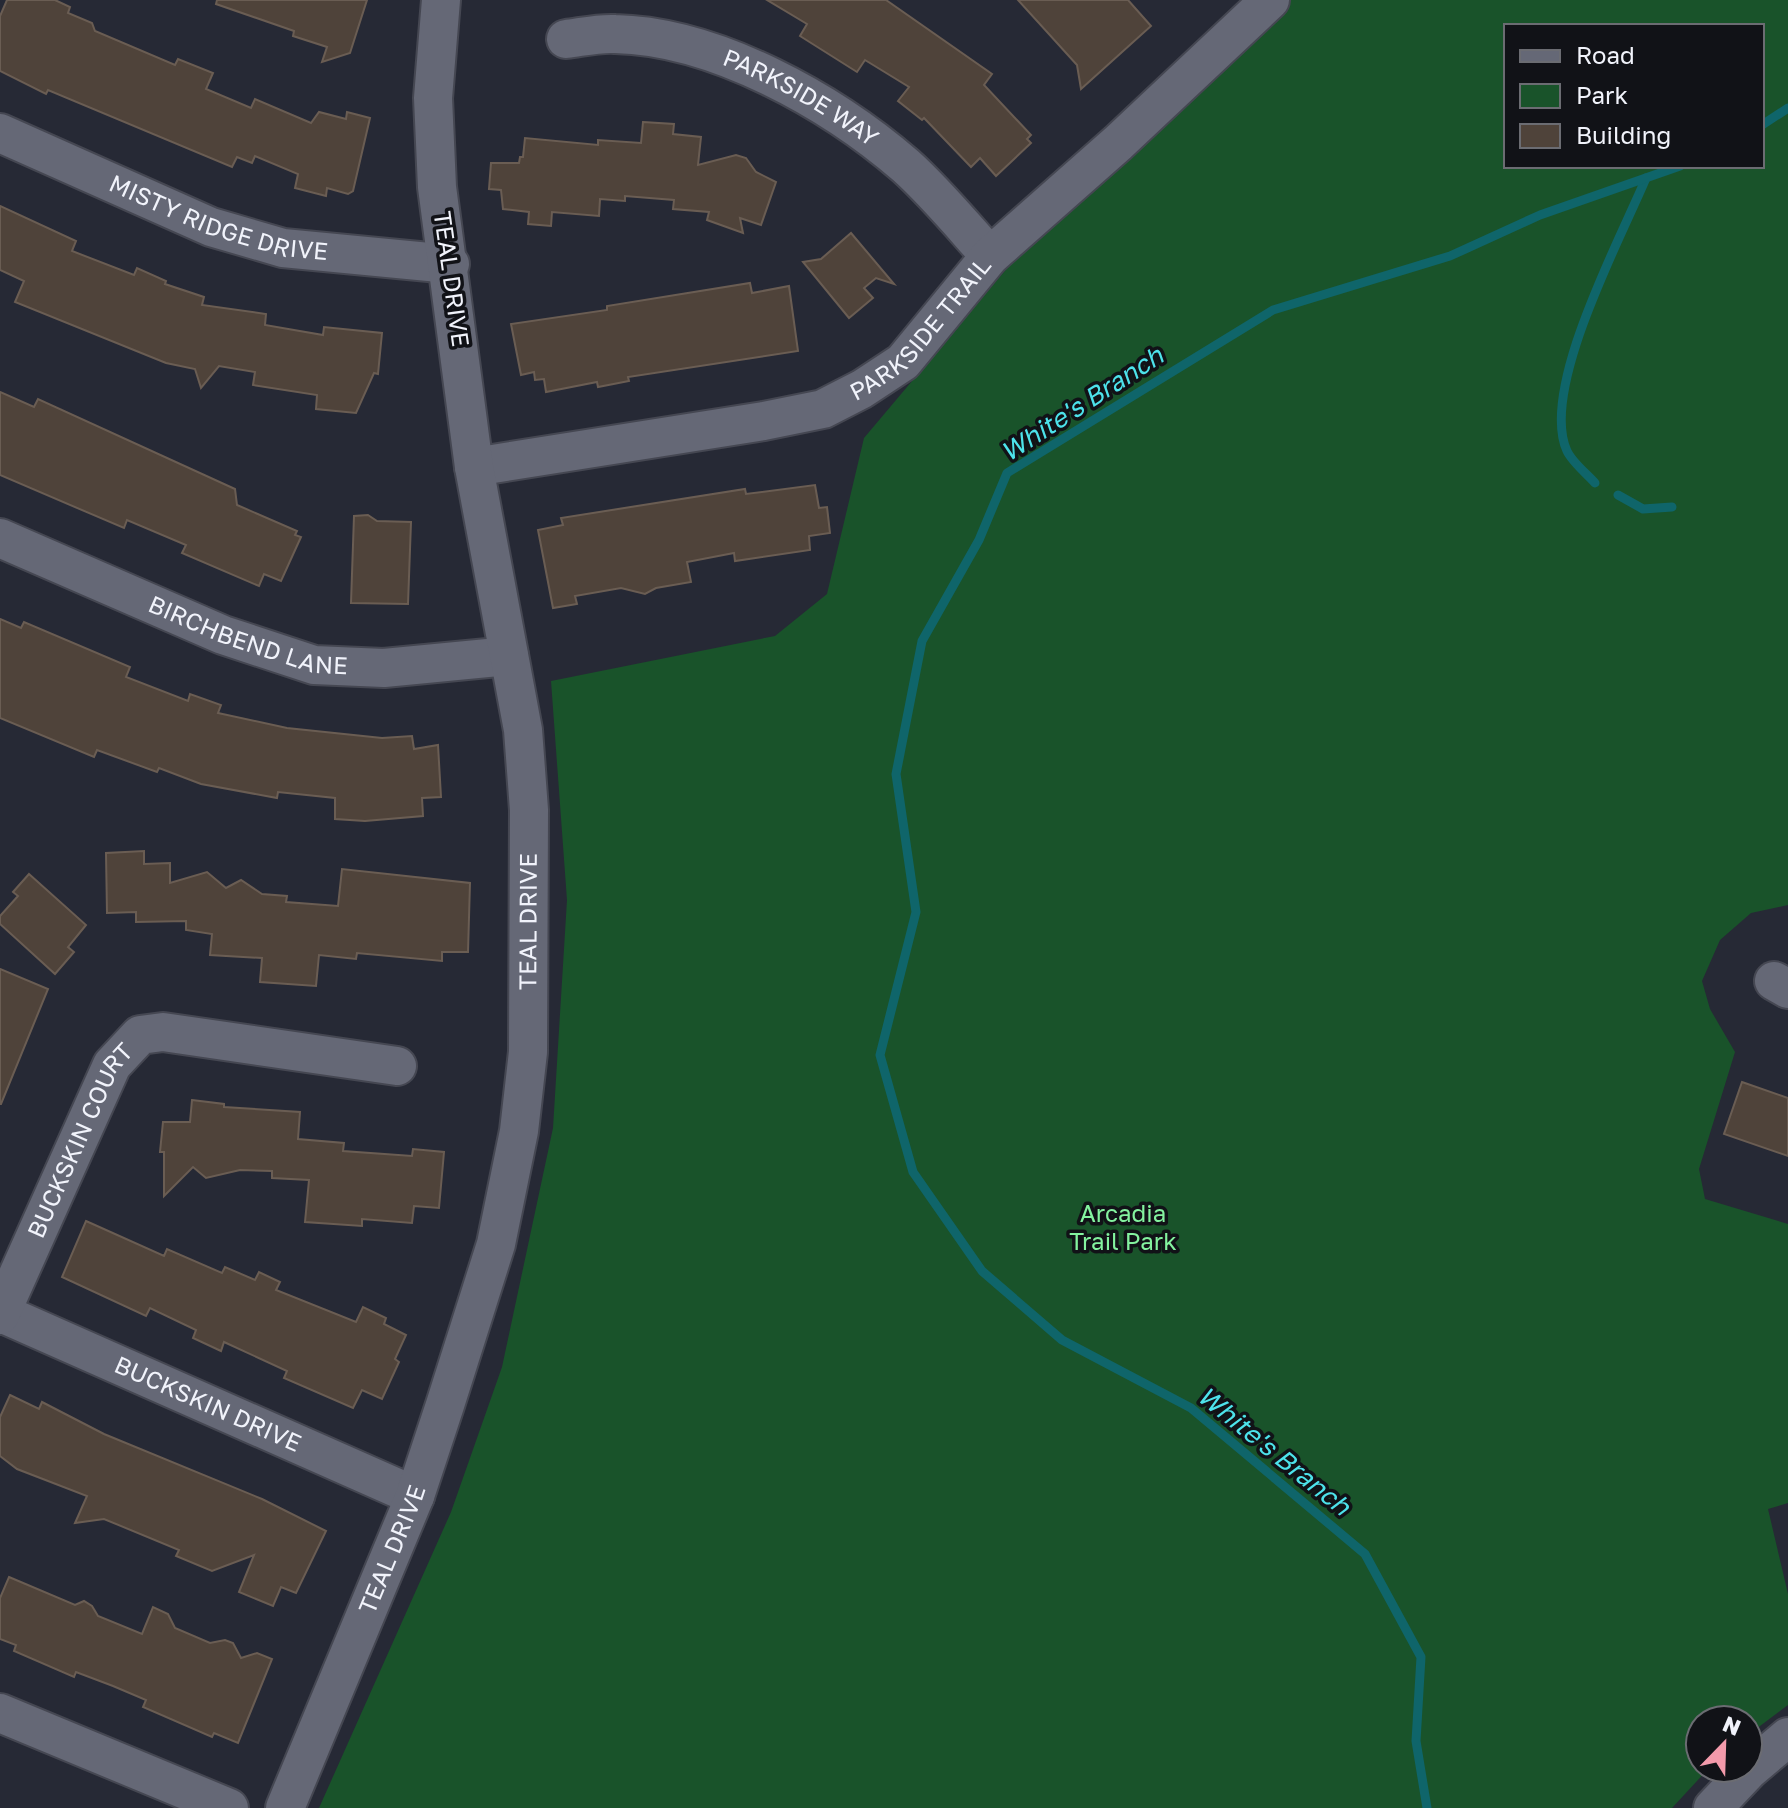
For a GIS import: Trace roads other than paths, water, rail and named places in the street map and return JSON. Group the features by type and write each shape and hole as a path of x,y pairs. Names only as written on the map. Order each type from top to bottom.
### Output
{"street":[{"name":"TEAL DRIVE","path":"285,1808 415,1496 496,1244 519,1131 528,1052 529,810 523,730 474,467 450,264 437,187 433,98 441,0"},
{"name":"PARKSIDE TRAIL","path":"474,467 823,409 903,362 990,256 1118,143 1256,4"},
{"name":"PARKSIDE WAY","path":"566,39 615,34 686,45 743,64 830,109 907,167 990,256"},
{"name":"MISTY RIDGE DRIVE","path":"0,133 226,231 283,248 450,264"},
{"name":"BIRCHBEND LANE","path":"0,538 223,635 314,665 384,668 509,656"},
{"name":"BUCKSKIN COURT","path":"0,1314 112,1065 140,1035 163,1032 397,1066"},
{"name":"BUCKSKIN DRIVE","path":"0,1314 415,1496"},
{"path":"0,1713 229,1808"},
{"path":"1713,1808 1749,1770 1788,1737"}],"waterway":[{"name":"White's Branch","path":"1764,124 1788,108"},
{"name":"White's Branch","path":"1427,1808 1416,1741 1421,1657 1365,1554 1191,1408 1062,1340 982,1271 913,1172 880,1055 916,912 896,774 922,641 979,540 1007,473 1273,310 1450,256 1540,215 1674,168"},
{"path":"1595,483 1567,451 1561,424 1564,391 1587,314 1646,178"},
{"path":"1618,495 1643,509 1672,507"}],"park label":[{"name":"Arcadia Trail Park","path":"1123,1228"}]}
